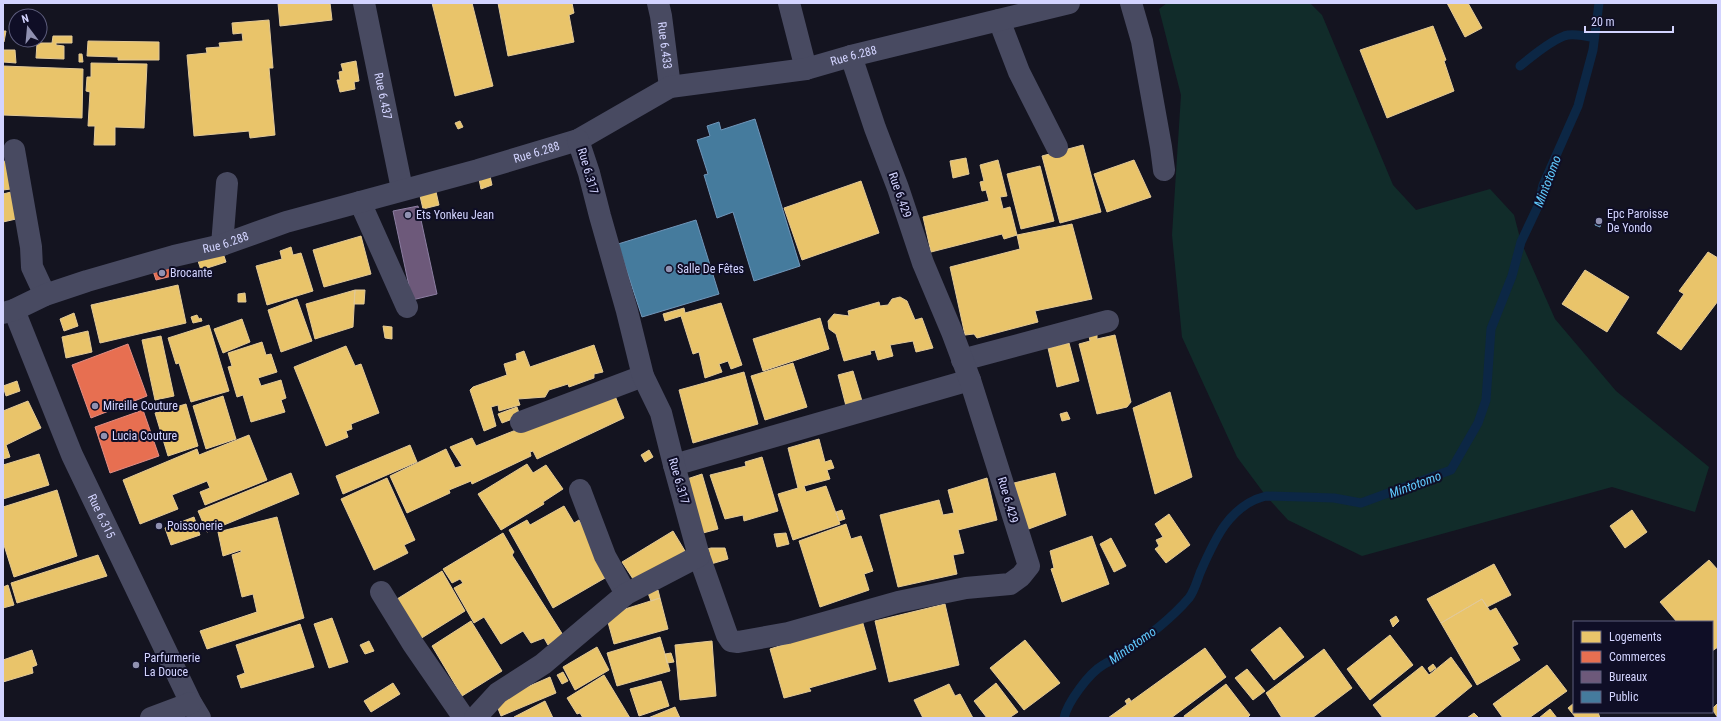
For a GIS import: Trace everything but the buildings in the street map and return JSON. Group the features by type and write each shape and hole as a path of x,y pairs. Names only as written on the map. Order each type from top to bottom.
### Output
{"street":[{"name":"Rue 6.437","path":"364,3 402,190"},
{"name":"Rue 6.433","path":"658,3 670,87"},
{"path":"789,3 806,69"},
{"name":"Rue 6.288","path":"9,311 45,295 87,281 174,256 222,245 286,222 478,170 578,140 670,87 806,69 851,56 1069,3"},
{"path":"1130,3 1142,41 1162,146 1164,170"},
{"path":"999,20 1019,72 1057,147"},
{"name":"Rue 6.429","path":"699,556 727,635 731,641 738,642 788,633 898,602 966,588 1010,584 1021,576 1029,566 970,380 952,332 922,263 898,188 875,128 851,56"},
{"name":"Rue 6.317","path":"578,140 589,173 628,311 643,376 661,413 699,556"},
{"path":"14,150 31,247 32,267 45,295"},
{"path":"222,245 227,183"},
{"path":"360,202 407,307"},
{"name":"Rue 6.315","path":"9,311 72,455 196,710"},
{"path":"962,360 1108,321"},
{"path":"521,422 643,376"},
{"path":"674,465 970,380"},
{"path":"580,490 605,556 626,594"},
{"path":"474,718 498,693 543,664 626,594 699,556"},
{"path":"381,592 413,644 464,718"},
{"path":"151,718 196,710"}],"green space":[{"path":"1167,3 1310,3 1322,15 1393,185 1416,210 1490,189 1514,215 1521,242 1555,319 1616,391 1709,467 1695,512 1612,487 1362,556 1288,520 1266,496 1237,457 1182,337 1172,235 1181,95 1159,9"}],"waterway":[{"name":"Mintotomo","path":"1064,718 1069,705 1079,689 1097,669 1148,636 1174,614 1191,596 1205,561 1217,537 1224,526 1242,507 1266,496 1334,498 1361,503 1451,470 1478,423 1486,400 1491,329 1512,276 1521,242 1538,206 1543,185 1578,106 1593,50 1599,3"},
{"path":"1520,66 1557,39 1568,35 1594,38"}],"place":[{"name":"Ets Yonkeu Jean","path":"408,215"},
{"name":"Epc Paroisse De Yondo","path":"1599,221"},
{"name":"Salle De Fêtes","path":"669,269"},
{"name":"Brocante","path":"162,273"},
{"name":"Mireille Couture","path":"95,406"},
{"name":"Lucia Couture","path":"104,436"},
{"name":"Poissonerie","path":"159,526"},
{"name":"Parfurmerie La Douce","path":"136,665"}]}
